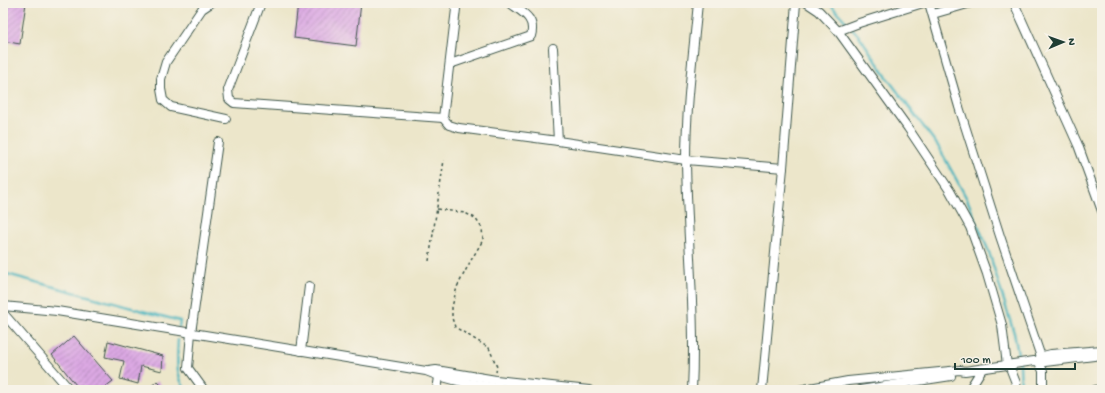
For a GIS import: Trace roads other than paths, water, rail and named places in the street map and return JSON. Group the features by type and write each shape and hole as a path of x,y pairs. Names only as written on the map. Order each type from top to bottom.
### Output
{"street":[{"path":"211,3 202,9 166,62 161,79 161,89 163,100 171,107 226,119"},
{"path":"261,3 228,90 229,99 234,103 443,118 449,125 459,128 686,160 783,168"},
{"path":"443,118 456,9 454,3"},
{"path":"450,64 531,36 533,29 531,21 510,3"},
{"path":"692,390 694,357 686,160 698,3"},
{"path":"762,390 783,168 796,3"},
{"path":"806,3 819,11 840,30 950,191 970,227 987,274 1002,325 1009,365 1017,390"},
{"path":"840,30 923,3"},
{"path":"929,3 959,107 1043,371 1043,390"},
{"path":"933,14 971,3"},
{"path":"1014,3 1078,145 1102,210"},
{"path":"553,48 558,141"},
{"path":"204,390 188,368 191,333 218,142"},
{"path":"301,351 309,286"},
{"path":"3,306 57,311 426,371 436,370 496,380 589,390"},
{"path":"3,313 70,390"},
{"path":"799,390 848,381 982,369 1039,359 1050,354 1102,350"},
{"path":"1039,359 1045,362 1102,355"},
{"path":"969,390 982,369"},
{"path":"426,371 439,377 478,387 516,390"},
{"path":"860,390 960,375 965,371"},
{"path":"437,390 439,377"},
{"path":"1095,390 1102,389"}],"waterway":[{"path":"829,3 860,37 888,79 938,146 967,199 989,252 1014,333 1020,364 1021,390"},
{"path":"3,273 180,321 179,327"},
{"path":"178,340 178,372 182,384 186,390"}]}
